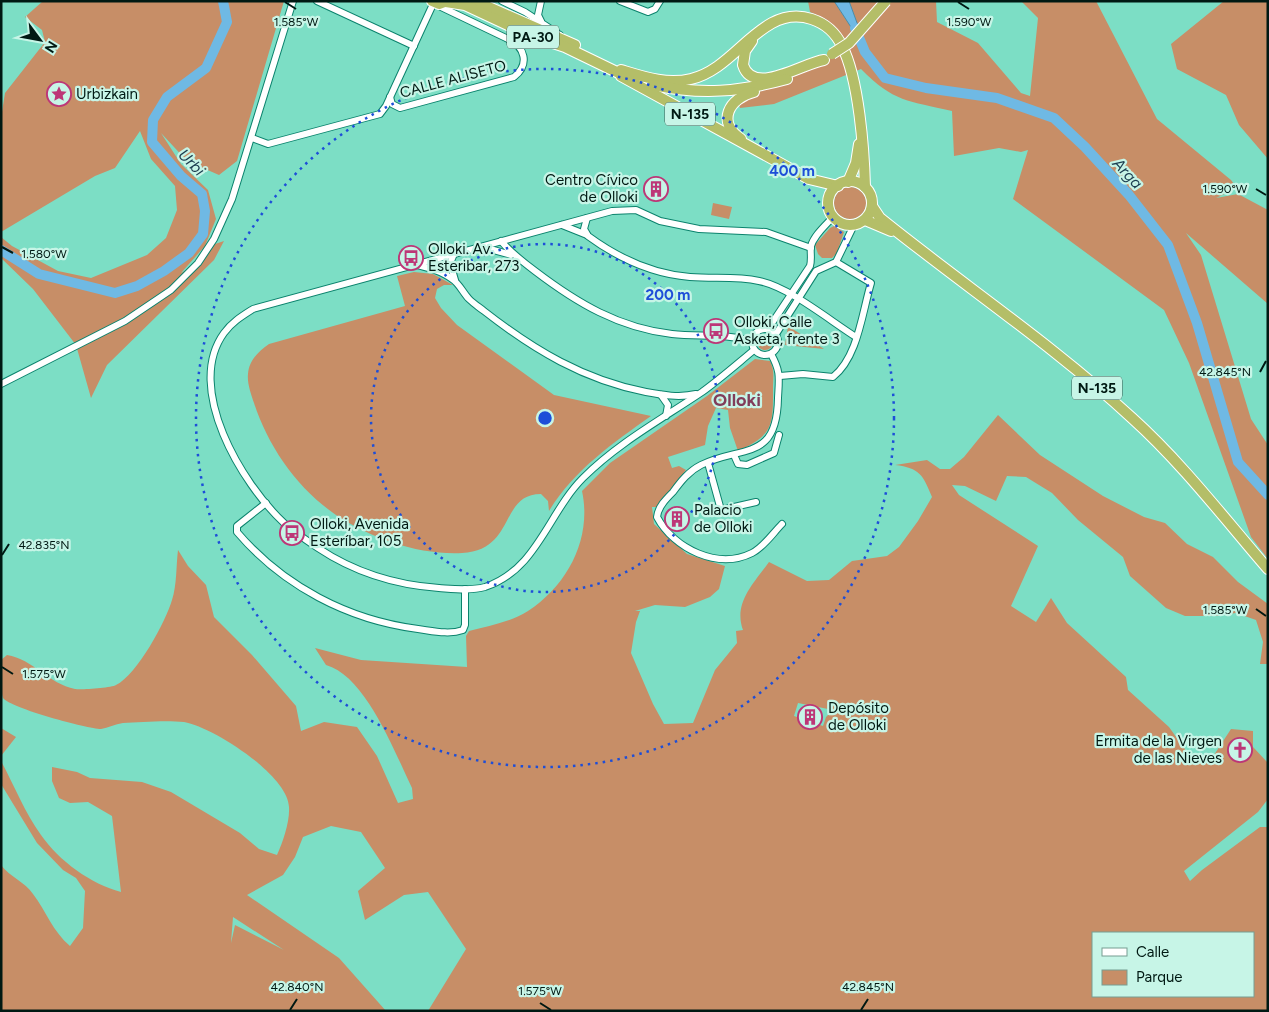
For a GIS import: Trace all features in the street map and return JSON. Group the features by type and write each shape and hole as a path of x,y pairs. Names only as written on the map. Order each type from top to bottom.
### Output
{"highway":[{"name":"PA-30","path":"475,1 566,40 620,72"},
{"name":"PA-30","path":"440,2 465,5 536,38 565,47 644,82 677,90 725,92 787,79 828,57 849,42 886,1"},
{"path":"620,72 666,81 681,81 702,76 718,66 760,30 783,18 816,19 833,32 842,44 849,62 864,149 865,187 848,182 838,186 829,198 830,211 833,217 842,224 854,225 865,220 872,206"},
{"path":"828,57 773,78 760,80 747,73 743,64 744,55 749,44 777,24 786,21 806,20 833,32"},
{"name":"N-135","path":"620,72 809,179 829,198"},
{"path":"762,153 736,135 730,126 729,108 737,99 770,88 787,79"},
{"path":"848,182 856,163 861,133"},
{"name":"N-135","path":"809,179 838,186"},
{"name":"N-135","path":"865,187 871,196 872,206 880,218 1088,380 1134,419 1214,505 1268,570"},
{"name":"N-135","path":"865,220 901,235"}],"street":[{"path":"1,384 125,321 171,290 186,276 214,239 232,199 293,1"},
{"path":"317,1 414,46"},
{"path":"502,1 542,22 566,40"},
{"path":"541,1 538,15 542,22"},
{"path":"620,1 645,12 652,11 658,4"},
{"path":"390,96 414,46 440,2"},
{"path":"440,2 441,7 508,38 536,38"},
{"name":"CALLE ALISETO","path":"390,96 392,104 400,108 514,77 523,66 524,54 516,43 508,38"},
{"name":"CALLE ALISETO","path":"252,138 268,144 377,115 383,112 390,96"},
{"path":"754,350 700,393 609,455 584,478 558,509 534,551 514,572 483,588 465,589 401,583 355,568 319,549 284,523 266,503 233,452 214,406 210,377 215,351 223,334 236,320 253,309 612,211 636,210 660,221 685,227 766,232 811,248"},
{"path":"768,329 810,266 811,248 833,217"},
{"path":"587,218 584,229 588,236"},
{"path":"562,224 588,236 634,264 690,277 729,277 761,281 780,288 856,337"},
{"path":"776,334 768,329 759,330 752,341 754,350 764,356 772,354 778,347 776,334 816,271 836,262 854,225"},
{"path":"515,237 512,247 517,258"},
{"path":"501,241 517,258 574,300 619,321 662,332 730,335 752,341"},
{"path":"481,246 498,250 517,258"},
{"path":"454,254 450,263 454,280"},
{"path":"812,256 816,262 825,266"},
{"path":"780,376 803,374 833,377 845,364 856,337 871,283 836,262"},
{"path":"416,264 438,271 454,280 469,299 484,312 552,360 599,381 661,395 677,396 700,393"},
{"path":"772,354 779,368 780,376 778,416 769,437 756,448 708,463 688,474 657,512 657,518 686,547 712,558 726,560 742,557 758,550 782,524"},
{"path":"661,395 668,405 666,416"},
{"path":"734,455 738,464 747,465 774,453 779,435"},
{"path":"708,463 721,510 756,502"},
{"path":"266,503 237,526 237,532 262,558 302,588 352,613 404,627 455,633 463,630 465,625 465,589"}],"green space":[{"path":"43,1 284,1 237,161 219,175 187,161 161,133 181,164 208,190 216,219 205,246 181,273 198,263 209,246 224,241 214,260 107,365 91,398 76,345 33,289 1,258 1,237 12,246 58,271 91,278 147,255 166,238 177,210 175,186 151,159 140,131 115,168 95,176 1,232 1,118 5,93 45,42 42,30 25,17"},
{"path":"808,1 834,1 856,35 860,31 849,1 936,1 937,22 978,43 1021,93 1030,96 1038,18 1021,1 1096,1 1157,119 1231,180 1237,188 1216,198 1238,194 1268,210 1268,304 1186,233 1201,255 1251,419 1268,445 1268,559 1251,537 1189,363 1164,310 1013,199 1028,150 1021,152 999,148 954,156 952,111 902,99 872,80 861,69 774,104 740,108 737,99 770,88 797,74 848,42 827,20 810,12"},
{"path":"1224,1 1268,1 1268,159 1239,125 1226,95 1177,69 1171,44"},
{"path":"850,187 856,188 861,192 865,197 865,209 861,214 856,218 850,219 844,218 839,214 835,209 834,203 835,197 839,192 844,188"},
{"path":"713,203 732,207 729,219 711,215"},
{"path":"834,226 844,232 837,253 832,258 822,258 818,254 815,245"},
{"path":"447,258 448,273 427,265 427,263"},
{"path":"414,272 433,274 453,285 444,285 437,289 435,298 441,308 457,325 554,395 651,416 582,470 559,496 549,511 548,501 541,494 528,496 519,503 500,533 491,543 479,550 445,553 396,544 350,524 336,515 309,492 286,466 260,420 250,388 248,377 250,364 258,353 269,344 405,306 397,276"},
{"path":"788,326 824,349 785,345"},
{"path":"762,334 768,334 773,339 771,348 762,350 757,345 757,339"},
{"path":"755,359 770,361 773,368 773,411 765,434 759,440 738,451 730,428 728,410 716,408 708,426 705,445 668,457 672,468 679,466 686,470 657,507 652,507 654,524 687,554 725,566 719,589 710,597 685,607 655,605 635,611 640,611 636,622 631,653 653,704 664,724 693,723 715,670 737,643 736,631 743,630 741,611 743,602 769,562 807,581 829,580 852,561 887,556 899,547 918,521 932,497 926,483 919,474 910,468 895,465 927,460 940,469 950,469 964,457 998,415 1040,455 1103,496 1144,517 1165,523 1187,544 1213,557 1238,582 1268,604 1268,664 1260,664 1263,642 1256,620 1236,613 1215,616 1185,616 1166,608 1130,576 1123,557 1078,520 1052,493 1026,477 1007,476 996,501 965,486 952,485 959,495 1038,546 1011,606 1036,622 1051,598 1067,623 1126,677 1128,690 1169,727 1189,755 1214,755 1231,729 1253,731 1253,747 1268,763 1268,799 1258,812 1184,871 1190,881 1260,827 1268,827 1268,1011 428,1011 466,949 428,892 404,895 365,920 358,891 385,868 361,832 331,826 303,837 295,857 283,875 247,895 339,958 386,1011 1,1011 1,865 30,890 59,934 70,946 83,928 85,891 76,878 63,870 37,843 1,784 1,761 30,818 48,845 76,870 98,883 121,892 112,816 88,802 70,803 59,798 52,781 52,767 77,772 90,778 142,782 171,792 240,833 259,849 277,855 286,831 289,807 285,794 263,767 230,743 197,726 177,721 154,721 123,723 101,729 93,728 66,722 9,702 3,698 2,694 1,660 7,655 16,657 57,682 75,689 116,685 133,670 150,647 164,621 174,594 178,550 188,566 206,585 214,617 252,655 296,706 301,731 324,722 357,727 377,756 398,803 413,799 412,788 378,718 354,684 340,672 326,665 315,648 361,660 467,667 466,636 469,631 507,621 528,611 543,600 566,573 580,542 584,525 582,491 610,463 707,396","holes":["798,703 833,710 826,717 823,726 794,716","233,917 284,950 235,925 231,943"]},
{"path":"1,728 16,737 1,756"}],"water":[{"path":"834,1 849,1 860,31 860,41"}],"waterway":[{"name":"Urbi","path":"1,250 39,274 115,293 137,286 164,271 189,253 203,234 205,211 202,194 181,176 152,142 153,120 167,97 206,68 227,22 223,1"},
{"name":"Arga","path":"855,28 865,52 885,78 926,88 997,98 1054,118 1085,147 1129,195 1168,245 1197,323 1238,462 1268,495"}],"place":[{"name":"Urbizkain","path":"59,94"},
{"name":"Centro Cívico de Olloki","path":"656,189"},
{"name":"Olloki. Av. Esteribar, 273","path":"411,258"},
{"name":"Olloki, Calle Asketa, frente 3","path":"716,331"},
{"name":"Palacio de Olloki","path":"677,519"},
{"name":"Olloki, Avenida Esteríbar, 105","path":"292,533"},
{"name":"Depósito de Olloki","path":"810,717"},
{"name":"Ermita de la Virgen de las Nieves","path":"1240,750"}],"district":[{"name":"Olloki","path":"737,400"}]}
